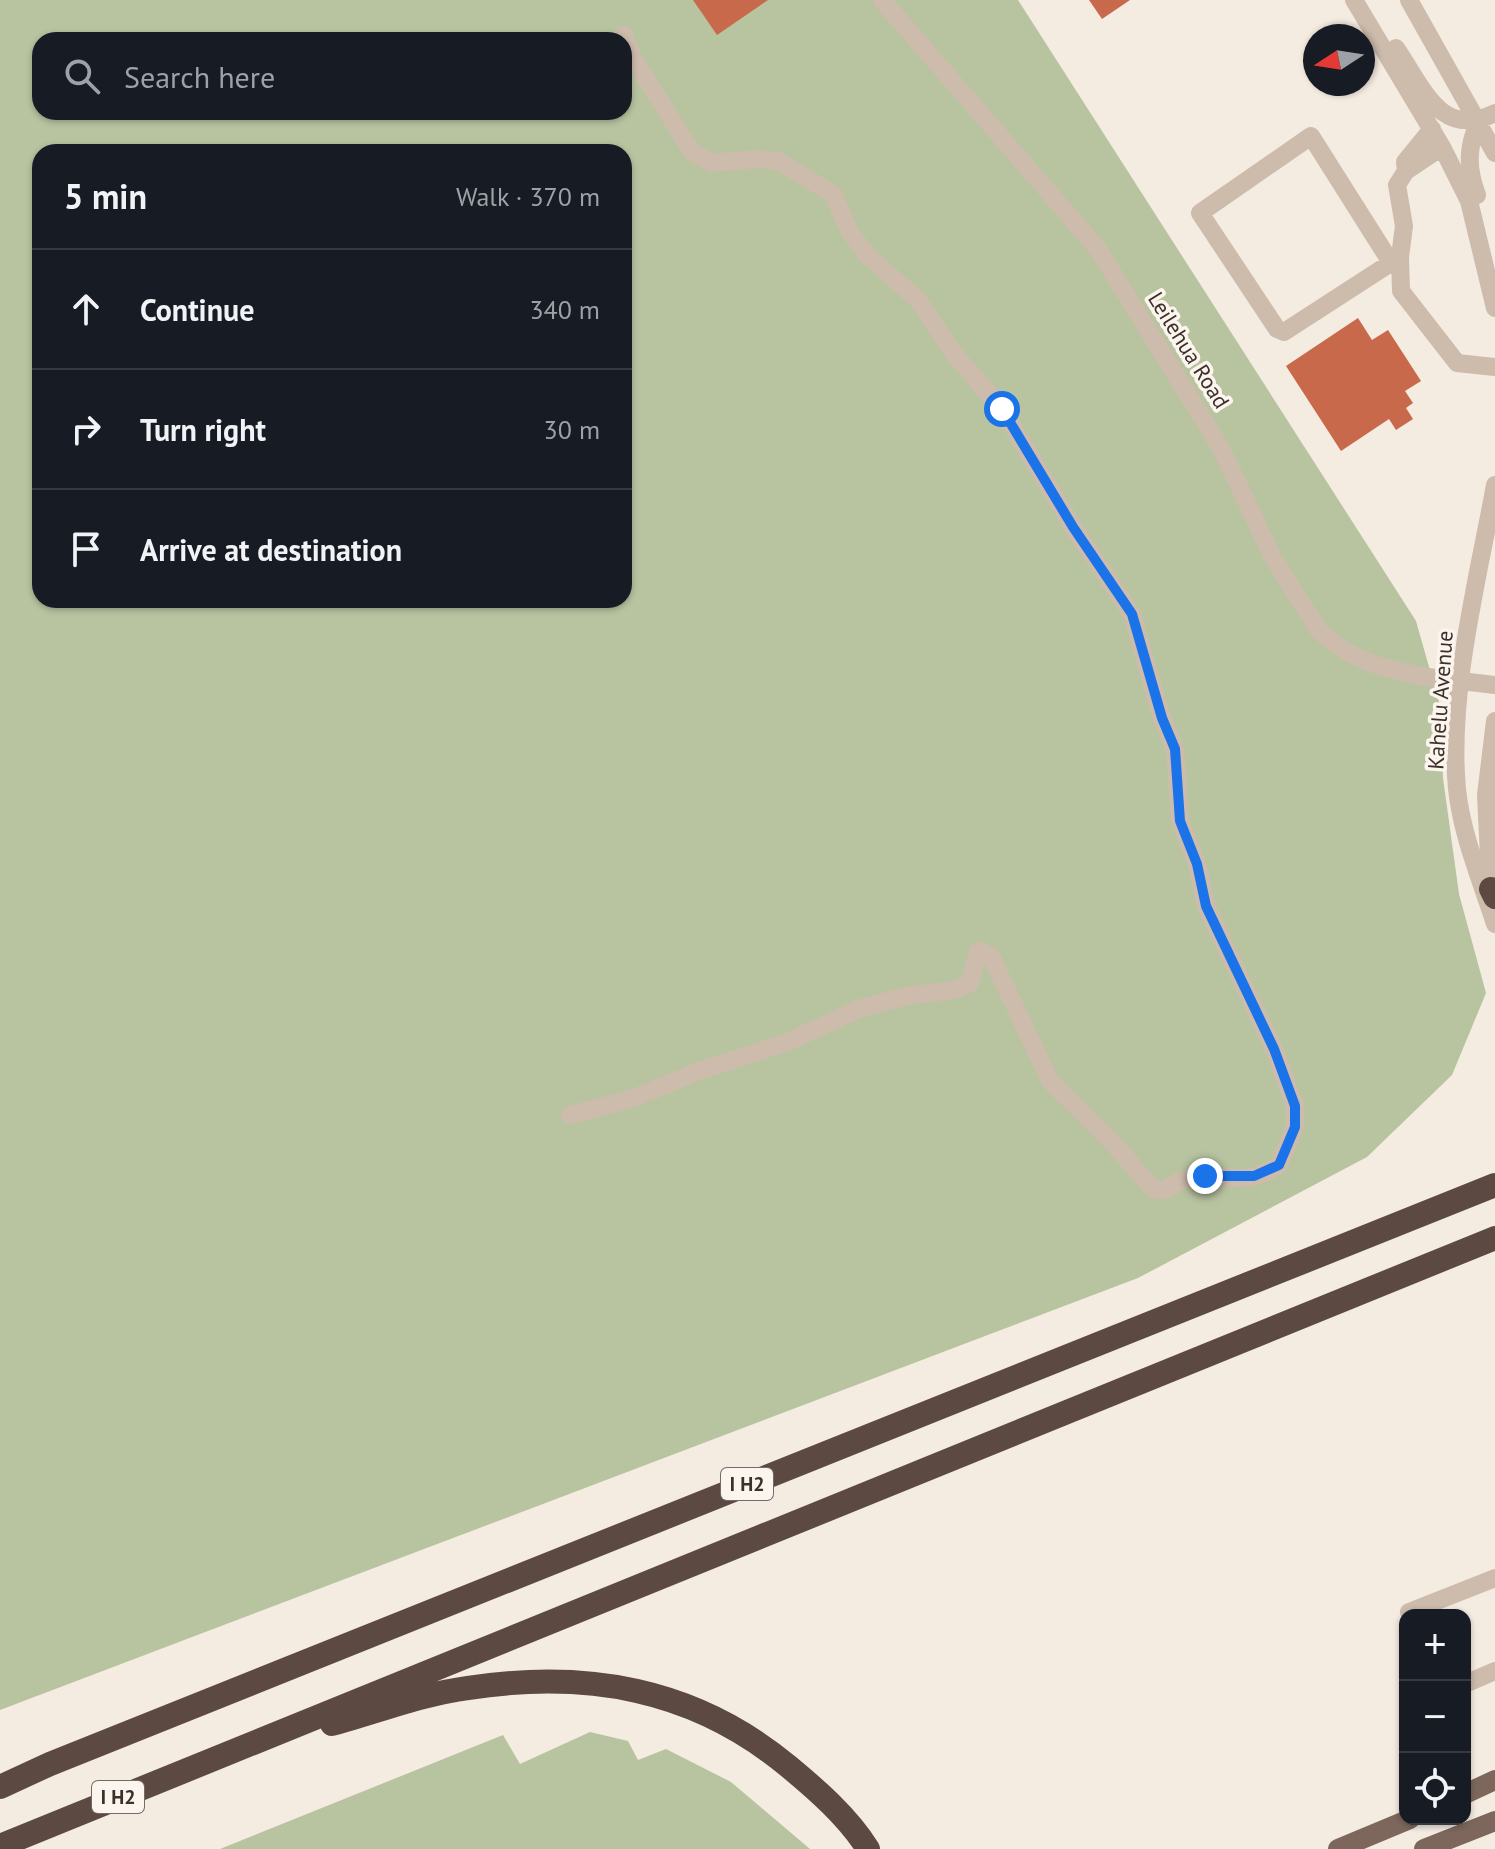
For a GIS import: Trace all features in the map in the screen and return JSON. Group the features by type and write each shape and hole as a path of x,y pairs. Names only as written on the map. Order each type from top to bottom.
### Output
{"highway":[{"name":"I H2","path":"0,1787 65,1758 1495,1185"},
{"name":"I H2","path":"0,1846 1495,1238"},
{"path":"237,1748 466,1688 587,1681 645,1691 719,1720 763,1745 829,1801 868,1849"}],"main road":[{"path":"1471,1791 1495,1780"},
{"path":"1424,1849 1495,1821"},
{"path":"1338,1849 1399,1824"}],"street":[{"name":"Leilehua Road","path":"882,0 1098,249 1222,450 1272,556 1319,631 1346,652 1376,665 1462,682 1495,685"},
{"path":"1409,0 1487,117 1495,153"},
{"path":"1358,7 1386,33 1446,117 1463,123 1487,117"},
{"path":"1358,7 1432,129 1469,201 1491,280 1495,308"},
{"path":"570,1115 631,1099 699,1071 788,1042 858,1009 907,996 954,990 970,983 978,951 991,956 1050,1081 1111,1141 1153,1189 1166,1190 1176,1181 1205,1176 1254,1176 1279,1165 1295,1127 1295,1106 1274,1049 1206,906 1194,853 1180,821 1175,749 1158,706 1132,614 1073,527 1002,409 955,355 918,300 867,255 850,232 833,194 778,161 712,163 692,152 632,55"},
{"path":"1487,117 1469,152 1469,173 1495,249 1491,280"},
{"path":"1406,171 1405,162 1432,129"},
{"path":"1442,147 1406,171 1397,185 1404,226 1395,259 1284,332 1277,329 1200,213 1311,136 1395,259 1401,291 1441,347 1457,363 1495,367"},
{"name":"Kahelu Avenue","path":"1493,906 1468,846 1457,789 1466,645 1495,485"},
{"name":"Kahelu Avenue","path":"1493,906 1486,795 1495,721"},
{"path":"1417,1609 1495,1578"},
{"path":"1471,1681 1495,1671"}],"green space":[{"path":"0,0 1018,0 1416,621 1441,709 1443,778 1459,894 1486,993 1452,1075 1367,1157 1138,1278 0,1710"},
{"path":"590,1732 628,1741 638,1760 666,1749 731,1782 810,1849 220,1849 503,1735 520,1764"}],"building":[{"path":"693,0 768,0 717,35"},
{"path":"1089,0 1130,0 1102,19"},
{"path":"1358,318 1372,340 1388,330 1421,381 1405,391 1413,403 1406,408 1413,419 1396,430 1389,419 1341,451 1286,366"}],"route":[{"path":"1002,409 1073,527 1132,614 1154,693 1175,749 1180,821 1187,832 1197,864 1206,906 1274,1049 1295,1106 1295,1127 1279,1165 1254,1176 1205,1176"}]}
